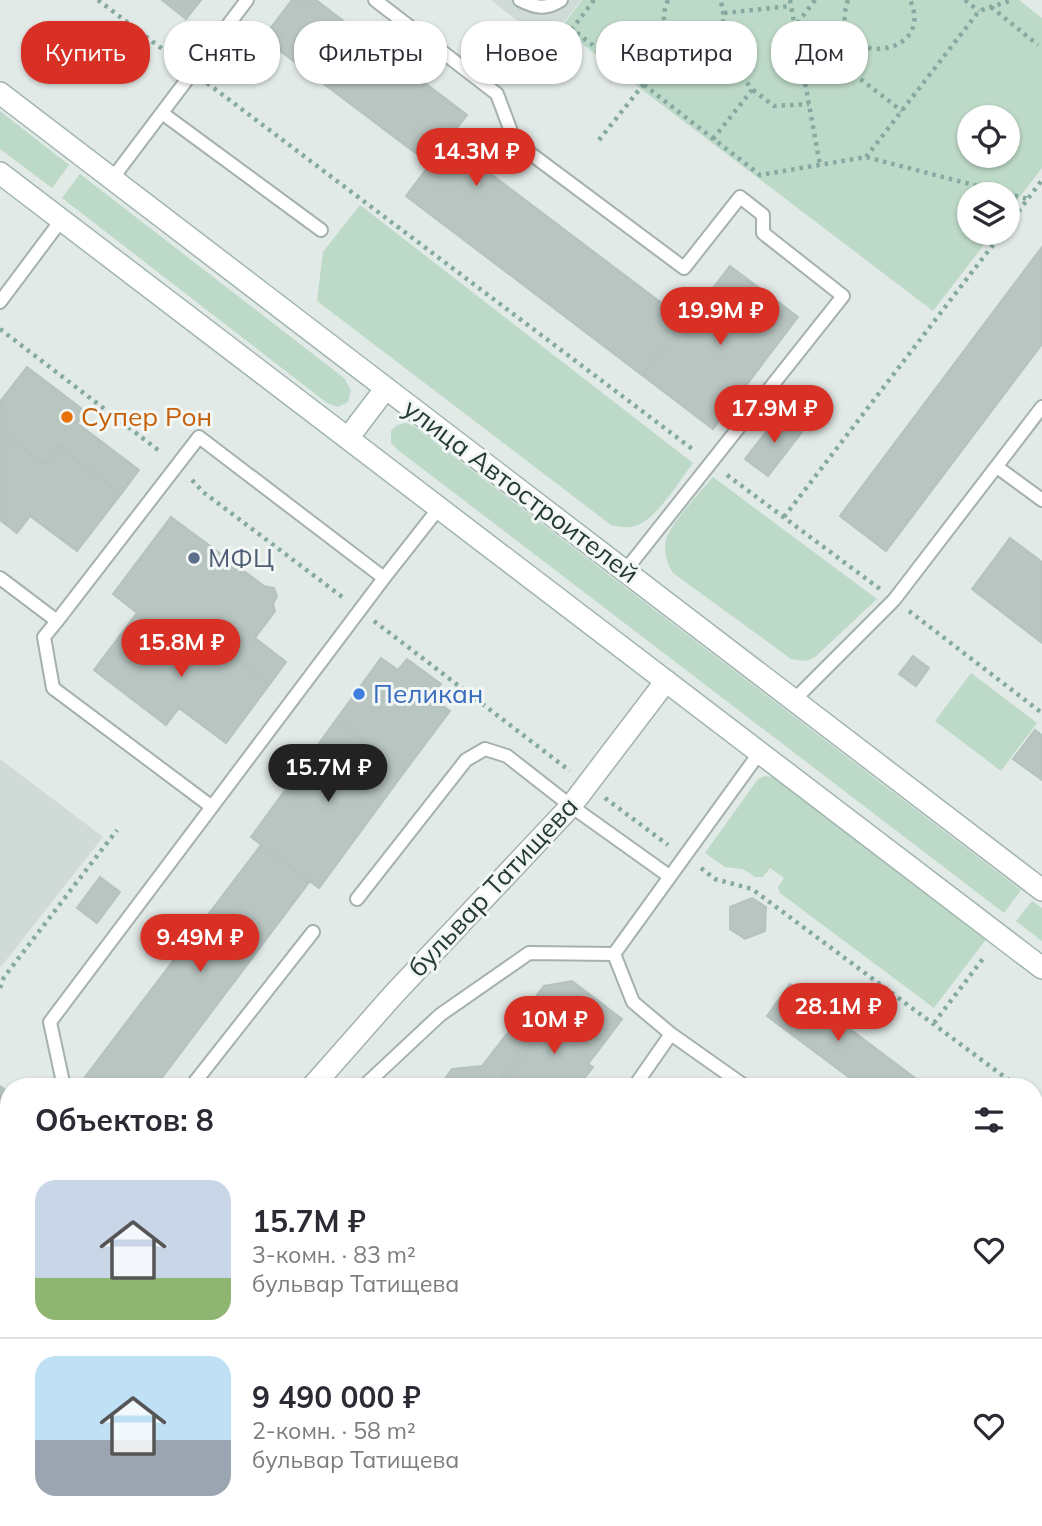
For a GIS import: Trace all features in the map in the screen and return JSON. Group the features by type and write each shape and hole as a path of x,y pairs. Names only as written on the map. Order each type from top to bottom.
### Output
{"main road":[{"name":"улица Автостроителей","path":"0,93 1042,890"},
{"path":"0,173 1042,968"},
{"path":"348,439 386,388"},
{"name":"бульвар Татищева","path":"320,1078 394,994 571,806 666,681"}],"lane":[{"path":"231,21 247,0"},
{"path":"375,0 498,94 514,142 684,268 740,197 763,215 763,233 843,296 625,571"},
{"path":"520,0 544,8 561,0"},
{"path":"112,179 183,84"},
{"path":"162,113 321,230"},
{"path":"0,302 62,219"},
{"path":"794,700 894,600 1042,407"},
{"path":"212,807 53,688 44,637 199,437 384,578"},
{"path":"997,467 1042,500"},
{"path":"62,1078 50,1022 439,508"},
{"path":"0,578 57,621"},
{"path":"356,899 466,760 485,749 507,756 669,876"},
{"path":"614,954 760,752"},
{"path":"198,1078 313,932"},
{"path":"373,1078 440,1015 529,953 614,954"},
{"path":"614,954 633,1003 733,1078"},
{"path":"640,1078 671,1034"}],"path":[{"path":"98,0 164,50"},
{"path":"594,0 572,29 760,175 866,157 1028,199"},
{"path":"665,21 668,0"},
{"path":"720,0 724,13 723,21"},
{"path":"800,21 816,0"},
{"path":"845,21 848,0"},
{"path":"868,48 887,49 906,37 914,17 910,0"},
{"path":"965,0 979,11"},
{"path":"866,157 979,11 1012,0"},
{"path":"724,13 790,3 793,21"},
{"path":"990,7 1038,45"},
{"path":"208,84 1042,713"},
{"path":"748,84 774,106 809,104"},
{"path":"805,84 820,165"},
{"path":"867,84 902,111"},
{"path":"599,141 643,85"},
{"path":"713,139 752,90"},
{"path":"1020,209 1042,180"},
{"path":"784,517 993,245"},
{"path":"0,329 178,466 203,492 587,784 715,879 752,889 1006,1078"},
{"path":"0,988 4,977 117,830"}],"shaded area":[{"path":"491,0 581,0 565,21 518,21"},
{"path":"0,759 103,837 0,968"}],"green space":[{"path":"582,0 1019,0 1042,18 1042,168 1020,196 1020,182 957,182 957,245 984,245 933,311 635,84 757,84 757,21 596,21 596,55 582,44 582,21 566,21"},
{"path":"0,111 69,165 52,188 0,149"},
{"path":"80,174 344,378 351,390 348,402 338,407 327,403 62,198"},
{"path":"360,205 693,463 653,514 635,526 611,525 317,301 323,252"},
{"path":"406,423 414,426 1021,890 1004,913 398,450 391,443 391,431 397,425"},
{"path":"713,477 877,599 815,657 806,661 791,659 673,573 666,557 666,540 673,525"},
{"path":"971,673 1037,723 1001,771 935,721"},
{"path":"765,776 777,778 990,934 934,1008 780,893 778,887 784,878 770,868 763,877 755,877 743,869 725,867 705,853 758,779"},
{"path":"1032,901 1042,908 1042,941 1016,921"}],"building":[{"path":"162,0 201,0 186,19"},
{"path":"292,0 316,0 344,21 294,21 294,61 280,51 280,21 276,21"},
{"path":"324,84 426,84 467,115 447,141 684,320 642,375 406,196 430,164"},
{"path":"1042,247 1042,344 886,551 840,516"},
{"path":"730,266 798,317 713,429 642,375"},
{"path":"27,367 86,412 77,423 139,470 121,494 58,446 44,464 0,431 0,402"},
{"path":"780,414 802,432 768,476 745,459"},
{"path":"0,431 44,464 58,446 121,494 77,551 30,516 17,533 0,520"},
{"path":"171,517 264,586 274,588 277,596 273,604 275,611 255,638 286,662 269,685 207,638 193,656 113,594"},
{"path":"1010,538 1042,562 1042,643 972,589"},
{"path":"137,613 193,656 207,638 269,685 226,743 179,708 166,725 94,670"},
{"path":"913,656 929,668 916,686 899,674"},
{"path":"381,658 398,670 407,659 441,684 431,697 450,711 405,771 336,720"},
{"path":"336,720 405,771 319,888 251,837"},
{"path":"1035,730 1042,735 1042,780 1013,759"},
{"path":"261,845 310,881 162,1078 85,1077"},
{"path":"100,877 120,892 97,923 77,908"},
{"path":"752,898 766,907 765,931 745,939 730,929 730,907"},
{"path":"572,981 622,1019 604,1043 559,1009 508,1078 446,1078 452,1069 482,1066 544,986"},
{"path":"790,984 915,1078 850,1078 767,1016"},
{"path":"559,1009 604,1043 588,1064 593,1067 585,1078 506,1078 502,1075 539,1026 544,1030"}],"place":[{"name":"Супер Рон","path":"67,417"},
{"name":"МФЦ","path":"194,558"},
{"name":"Пеликан","path":"359,694"}]}
